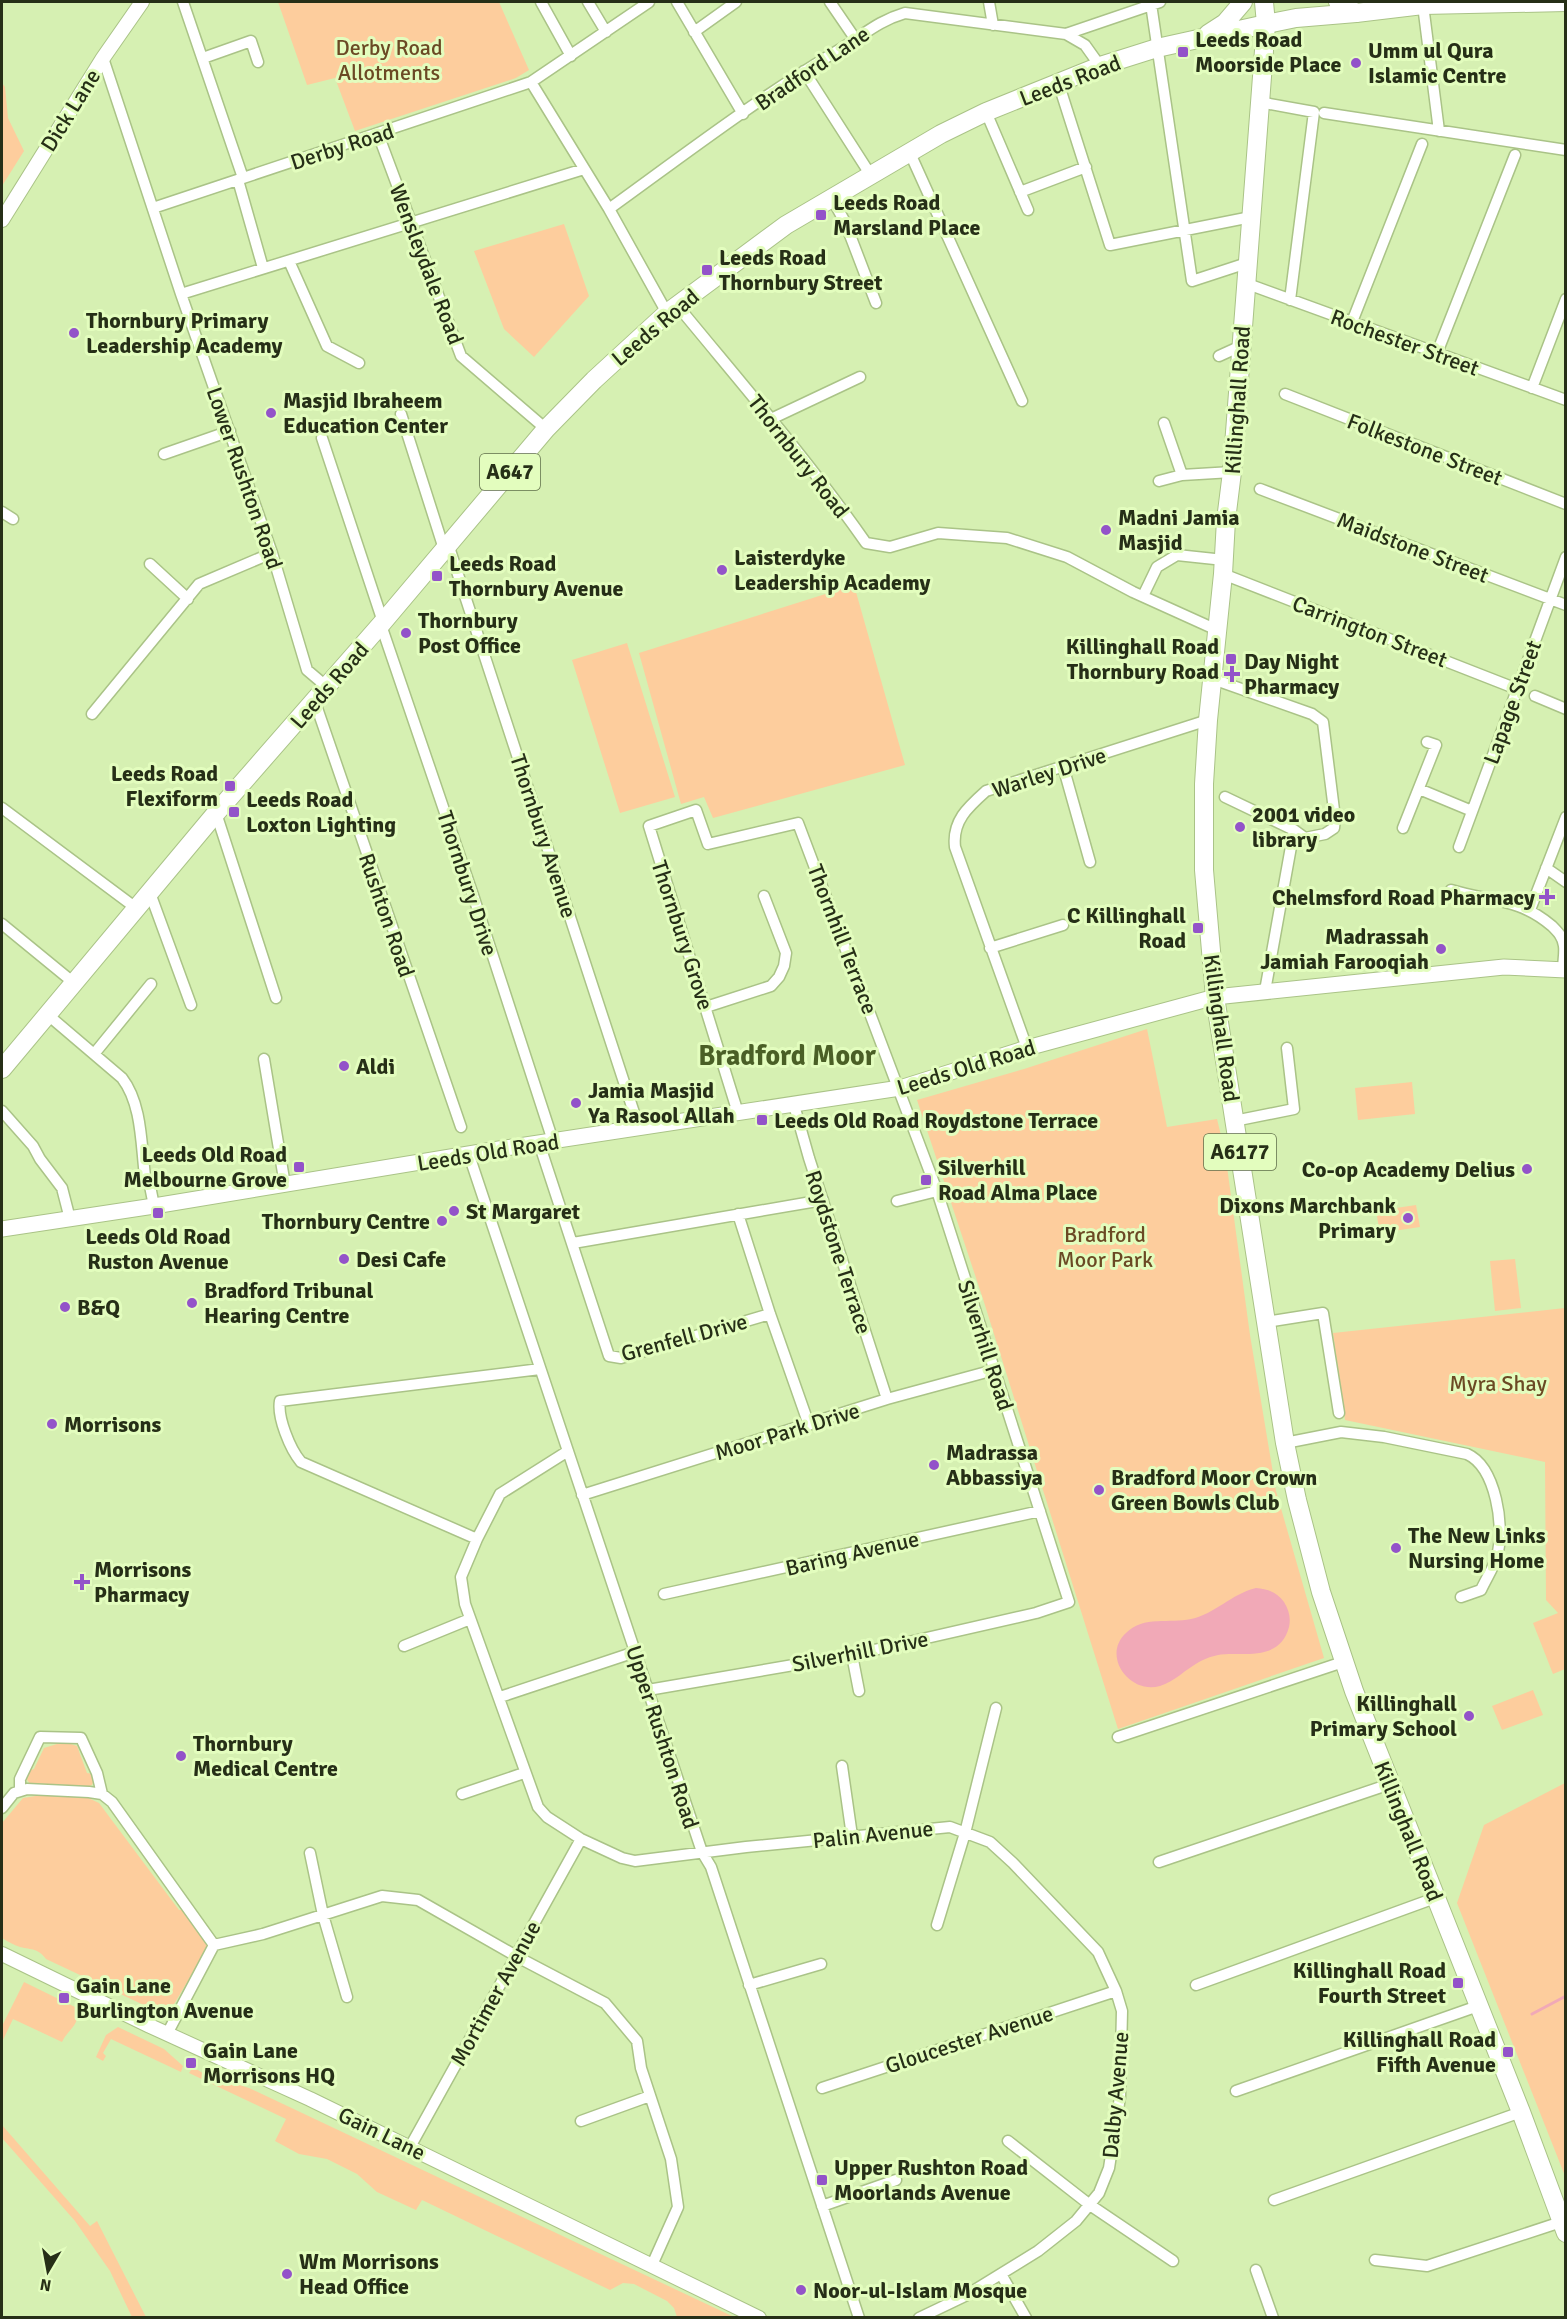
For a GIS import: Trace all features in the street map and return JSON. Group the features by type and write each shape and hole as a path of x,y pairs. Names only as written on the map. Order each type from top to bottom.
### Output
{"main road":[{"path":"1204,37 1225,22 1243,2"},
{"name":"A6177","path":"1264,2 1266,24"},
{"path":"1338,2 1356,13"},
{"name":"Leeds Road","path":"2,1070 216,813 315,702 546,429 594,380 672,309 786,225 909,151 986,112 1100,66 1157,48 1296,18 1424,5 1566,2"},
{"name":"Killinghall Road","path":"1266,24 1232,472 1204,784 1204,870 1215,997 1228,1068 1275,1392 1297,1500 1321,1592 1344,1662 1390,1785 1521,2112 1563,2227"},
{"name":"Leeds Old Road","path":"2,1229 900,1088 1027,1048 1215,997 1504,967 1564,970"}],"street":[{"name":"Dick Lane","path":"2,220 103,58 142,2"},
{"path":"183,2 241,179 263,268"},
{"path":"541,2 571,56"},
{"path":"588,2 606,32"},
{"name":"Derby Road","path":"153,208 531,82 649,2"},
{"path":"677,2 743,114"},
{"path":"694,32 736,2"},
{"path":"830,2 856,40"},
{"path":"988,2 993,25"},
{"path":"1066,34 1155,3 1157,48 1192,281 1247,263"},
{"path":"1424,5 1439,130"},
{"name":"Bradford Lane","path":"609,209 804,70 856,40 885,19 905,13 1066,34 1085,45 1100,66"},
{"path":"203,58 250,41 258,62"},
{"name":"Lower Rushton Road","path":"103,58 181,294 272,553 307,670 327,687"},
{"path":"804,70 870,174"},
{"name":"Thornbury Road","path":"531,82 672,309 771,419 843,509 866,543 890,547 938,533 1007,538 1067,557 1143,596 1217,630"},
{"path":"1058,82 1110,245 1251,217"},
{"path":"1259,102 1566,150"},
{"path":"986,112 1028,210"},
{"path":"1290,300 1319,113"},
{"name":"Wensleydale Road","path":"378,134 461,356 546,429"},
{"path":"1352,322 1422,144"},
{"path":"909,151 1022,401"},
{"path":"1437,353 1515,155"},
{"path":"1020,192 1086,167"},
{"path":"181,294 584,169"},
{"path":"831,197 844,222 876,303"},
{"path":"289,261 327,346 359,363"},
{"name":"Rochester Street","path":"1245,283 1566,400"},
{"path":"1532,388 1566,299"},
{"path":"1219,356 1241,346"},
{"path":"771,419 860,377"},
{"name":"Folkestone Street","path":"1285,394 1566,504"},
{"name":"Thornbury Avenue","path":"401,414 639,1128"},
{"path":"1164,423 1182,475"},
{"path":"164,454 230,431"},
{"name":"Thornbury Drive","path":"322,438 473,895 546,1142 573,1243"},
{"path":"1158,481 1182,475 1232,472"},
{"name":"Maidstone Street","path":"1260,489 1566,605"},
{"path":"2,512 13,519"},
{"path":"92,714 199,584 272,553"},
{"name":"Carrington Street","path":"1143,596 1157,567 1177,555 1223,567 1517,689"},
{"name":"Lapage Street","path":"1459,847 1566,557"},
{"path":"150,564 188,599"},
{"path":"1213,679 1312,714 1323,722 1335,818 1334,828 1324,834 1305,838 1294,830 1225,797"},
{"path":"1535,696 1566,709"},
{"name":"Rushton Road","path":"315,702 461,1127"},
{"name":"Warley Drive","path":"1027,1048 955,847 954,835 965,808 986,791 1208,720"},
{"path":"1403,828 1436,746 1427,742"},
{"path":"1063,766 1090,862"},
{"path":"1419,789 1472,811"},
{"path":"2,808 136,908"},
{"name":"Thornhill Terrace","path":"649,826 696,810 708,844 798,823 900,1088"},
{"path":"216,813 276,998"},
{"path":"1530,910 1566,818"},
{"name":"Thornbury Grove","path":"649,826 738,1113"},
{"path":"1265,991 1294,830"},
{"path":"1546,868 1566,882"},
{"path":"1451,890 1478,897 1496,898 1530,910 1560,934 1564,945 1564,970"},
{"path":"150,892 191,1005"},
{"path":"706,1007 771,986 779,977 786,953 764,896"},
{"path":"2,924 74,983"},
{"path":"990,948 1063,926"},
{"path":"94,1054 151,984"},
{"path":"48,1015 122,1078 132,1093 145,1176 149,1181 153,1206"},
{"path":"1234,1121 1294,1109 1287,1048"},
{"path":"264,1059 285,1185"},
{"name":"Silverhill Road","path":"900,1088 938,1191 1069,1602"},
{"name":"Roydstone Terrace","path":"794,1105 887,1400"},
{"path":"2,1112 33,1146 65,1195 70,1219"},
{"name":"Upper Rushton Road","path":"469,1155 702,1852 711,1867 859,2318"},
{"path":"897,1201 938,1191"},
{"path":"573,1243 823,1200"},
{"path":"738,1214 809,1425"},
{"name":"Grenfell Drive","path":"573,1243 609,1356 621,1358 770,1314"},
{"path":"1266,1322 1323,1313 1340,1413"},
{"path":"477,1539 300,1462 292,1452 278,1410 280,1401 540,1369"},
{"name":"Moor Park Drive","path":"582,1495 887,1400 994,1370"},
{"path":"1285,1443 1341,1432 1395,1439 1474,1457 1492,1481 1500,1526 1497,1555 1481,1590 1461,1597"},
{"name":"Palin Avenue","path":"568,1451 500,1494 461,1577 465,1604 500,1697 524,1773 538,1806 547,1817 581,1839 622,1858 635,1861 950,1827 990,1842 1013,1863 1098,1952 1116,1991"},
{"name":"Baring Avenue","path":"664,1594 1040,1511"},
{"name":"Silverhill Drive","path":"648,1690 852,1655 1036,1614 1069,1602"},
{"path":"404,1646 470,1619"},
{"path":"500,1697 635,1652"},
{"path":"852,1655 859,1691"},
{"path":"1119,1737 1344,1662"},
{"path":"937,1925 965,1833 996,1708"},
{"path":"20,1790 20,1779 40,1737 81,1738 98,1773 102,1794"},
{"path":"842,1766 852,1836"},
{"path":"462,1794 524,1773"},
{"path":"1159,1862 1390,1785"},
{"path":"2,1808 14,1793 20,1790 102,1794 112,1802 214,1945"},
{"name":"Mortimer Avenue","path":"410,2147 581,1839"},
{"path":"310,1853 323,1915 347,1997"},
{"path":"167,2034 214,1945 263,1934 382,1896 418,1900 605,2003 637,2040 641,2067 671,2159 678,2207 652,2265"},
{"path":"1196,1984 1435,1898"},
{"name":"Gain Lane","path":"2,1954 410,2147 759,2318"},
{"path":"749,1985 821,1964"},
{"name":"Gloucester Avenue","path":"822,2088 1116,1991"},
{"name":"Dalby Avenue","path":"919,2318 965,2296 1038,2251 1061,2234 1099,2193 1109,2168 1120,2097 1122,2011 1116,1991"},
{"path":"1236,2091 1478,2006"},
{"path":"581,2121 650,2096"},
{"path":"1274,2200 1521,2112"},
{"path":"1008,2141 1090,2205 1173,2261"},
{"path":"822,2206 896,2180"},
{"path":"1376,2260 1427,2266 1563,2227"},
{"path":"1256,2270 1273,2318"},
{"path":"1001,2274 1026,2318"}],"green space":[{"name":"Derby Road Allotments","path":"278,2 499,2 529,70 516,78 355,131 335,78 307,85"},
{"path":"2,83 5,87 8,118 24,151 2,186"},
{"path":"564,224 589,296 534,357 504,329 474,251"},
{"path":"854,585 905,765 713,818 704,797 681,804 639,653"},
{"path":"627,643 675,797 620,813 572,660"},
{"name":"Bradford Moor Park","path":"1147,1029 1167,1127 1217,1119 1225,1152 1250,1335 1276,1491 1324,1658 1118,1729 983,1299 917,1100 1024,1069"},
{"path":"1412,1082 1415,1114 1358,1120 1355,1088"},
{"path":"1416,1205 1420,1227 1380,1233 1376,1211"},
{"path":"1515,1259 1521,1308 1495,1311 1490,1261"},
{"name":"Myra Shay","path":"1565,1308 1565,1669 1553,1674 1533,1623 1558,1613 1546,1600 1545,1462 1345,1420 1333,1333"},
{"path":"1533,1690 1543,1715 1502,1730 1492,1706"},
{"path":"57,1744 77,1746 87,1773 93,1774 92,1785 87,1787 31,1785 25,1777 28,1771 34,1769 44,1748"},
{"path":"1565,1783 1565,2176 1457,1903 1484,1825"},
{"path":"48,1794 82,1795 99,1803 179,1910 184,1910 205,1939 208,1947 167,2016 46,1959 37,1951 18,1946 2,1938 2,1823 23,1798"},
{"path":"24,1982 77,2008 76,2023 62,2042 13,2019 2,2042 2,2026"},
{"path":"118,2027 164,2049 183,2066 181,2072 111,2039 103,2053 106,2056 103,2061 96,2057 106,2035"},
{"path":"191,2070 198,2070 249,2088 734,2317 677,2317 674,2308 667,2301 634,2284 623,2283 610,2290 422,2200 416,2210 377,2192 357,2174 327,2159 299,2154 275,2141 286,2119 189,2073"},
{"path":"2,2125 90,2226 97,2221 146,2317 132,2317 110,2271 75,2221 2,2138"}],"shaded area":[{"path":"1256,1588 1275,1593 1284,1602 1290,1617 1285,1637 1273,1649 1265,1652 1210,1657 1160,1686 1139,1685 1122,1672 1117,1652 1119,1642 1133,1627 1149,1622 1191,1619"}],"waterway":[{"path":"1532,2014 1566,1996"}],"place":[{"name":"Leeds Road Moorside Place","path":"1183,52"},
{"name":"Umm ul Qura Islamic Centre","path":"1356,63"},
{"name":"Leeds Road Marsland Place","path":"821,215"},
{"name":"Leeds Road Thornbury Street","path":"707,270"},
{"name":"Thornbury Primary Leadership Academy","path":"74,333"},
{"name":"Masjid Ibraheem Education Center","path":"271,413"},
{"name":"Madni Jamia Masjid","path":"1106,530"},
{"name":"Laisterdyke Leadership Academy","path":"722,570"},
{"name":"Leeds Road Thornbury Avenue","path":"437,576"},
{"name":"Thornbury Post Office","path":"406,633"},
{"name":"Killinghall Road Thornbury Road","path":"1231,659"},
{"name":"Day Night Pharmacy","path":"1232,674"},
{"name":"Leeds Road Flexiform","path":"230,786"},
{"name":"Leeds Road Loxton Lighting","path":"234,812"},
{"name":"2001 video library","path":"1240,827"},
{"name":"Chelmsford Road Pharmacy","path":"1547,897"},
{"name":"C Killinghall Road","path":"1198,928"},
{"name":"Madrassah Jamiah Farooqiah","path":"1441,949"},
{"name":"Aldi","path":"344,1066"},
{"name":"Jamia Masjid Ya Rasool Allah","path":"576,1103"},
{"name":"Leeds Old Road Roydstone Terrace","path":"762,1120"},
{"name":"Leeds Old Road Melbourne Grove","path":"299,1167"},
{"name":"Co-op Academy Delius","path":"1527,1169"},
{"name":"Silverhill Road Alma Place","path":"926,1180"},
{"name":"St Margaret","path":"454,1211"},
{"name":"Leeds Old Road Ruston Avenue","path":"158,1213"},
{"name":"Dixons Marchbank Primary","path":"1408,1218"},
{"name":"Thornbury Centre","path":"442,1221"},
{"name":"Desi Cafe","path":"344,1259"},
{"name":"Bradford Tribunal Hearing Centre","path":"192,1303"},
{"name":"B&Q","path":"65,1307"},
{"name":"Morrisons","path":"52,1424"},
{"name":"Madrassa Abbassiya","path":"934,1465"},
{"name":"Bradford Moor Crown Green Bowls Club","path":"1099,1490"},
{"name":"The New Links Nursing Home","path":"1396,1548"},
{"name":"Morrisons Pharmacy","path":"82,1582"},
{"name":"Killinghall Primary School","path":"1469,1716"},
{"name":"Thornbury Medical Centre","path":"181,1756"},
{"name":"Killinghall Road Fourth Street","path":"1458,1983"},
{"name":"Gain Lane Burlington Avenue","path":"64,1998"},
{"name":"Killinghall Road Fifth Avenue","path":"1508,2052"},
{"name":"Gain Lane Morrisons HQ","path":"191,2063"},
{"name":"Upper Rushton Road Moorlands Avenue","path":"822,2180"},
{"name":"Wm Morrisons Head Office","path":"287,2274"},
{"name":"Noor-ul-Islam Mosque","path":"801,2290"}],"district":[{"name":"Bradford Moor","path":"787,1055"}]}
